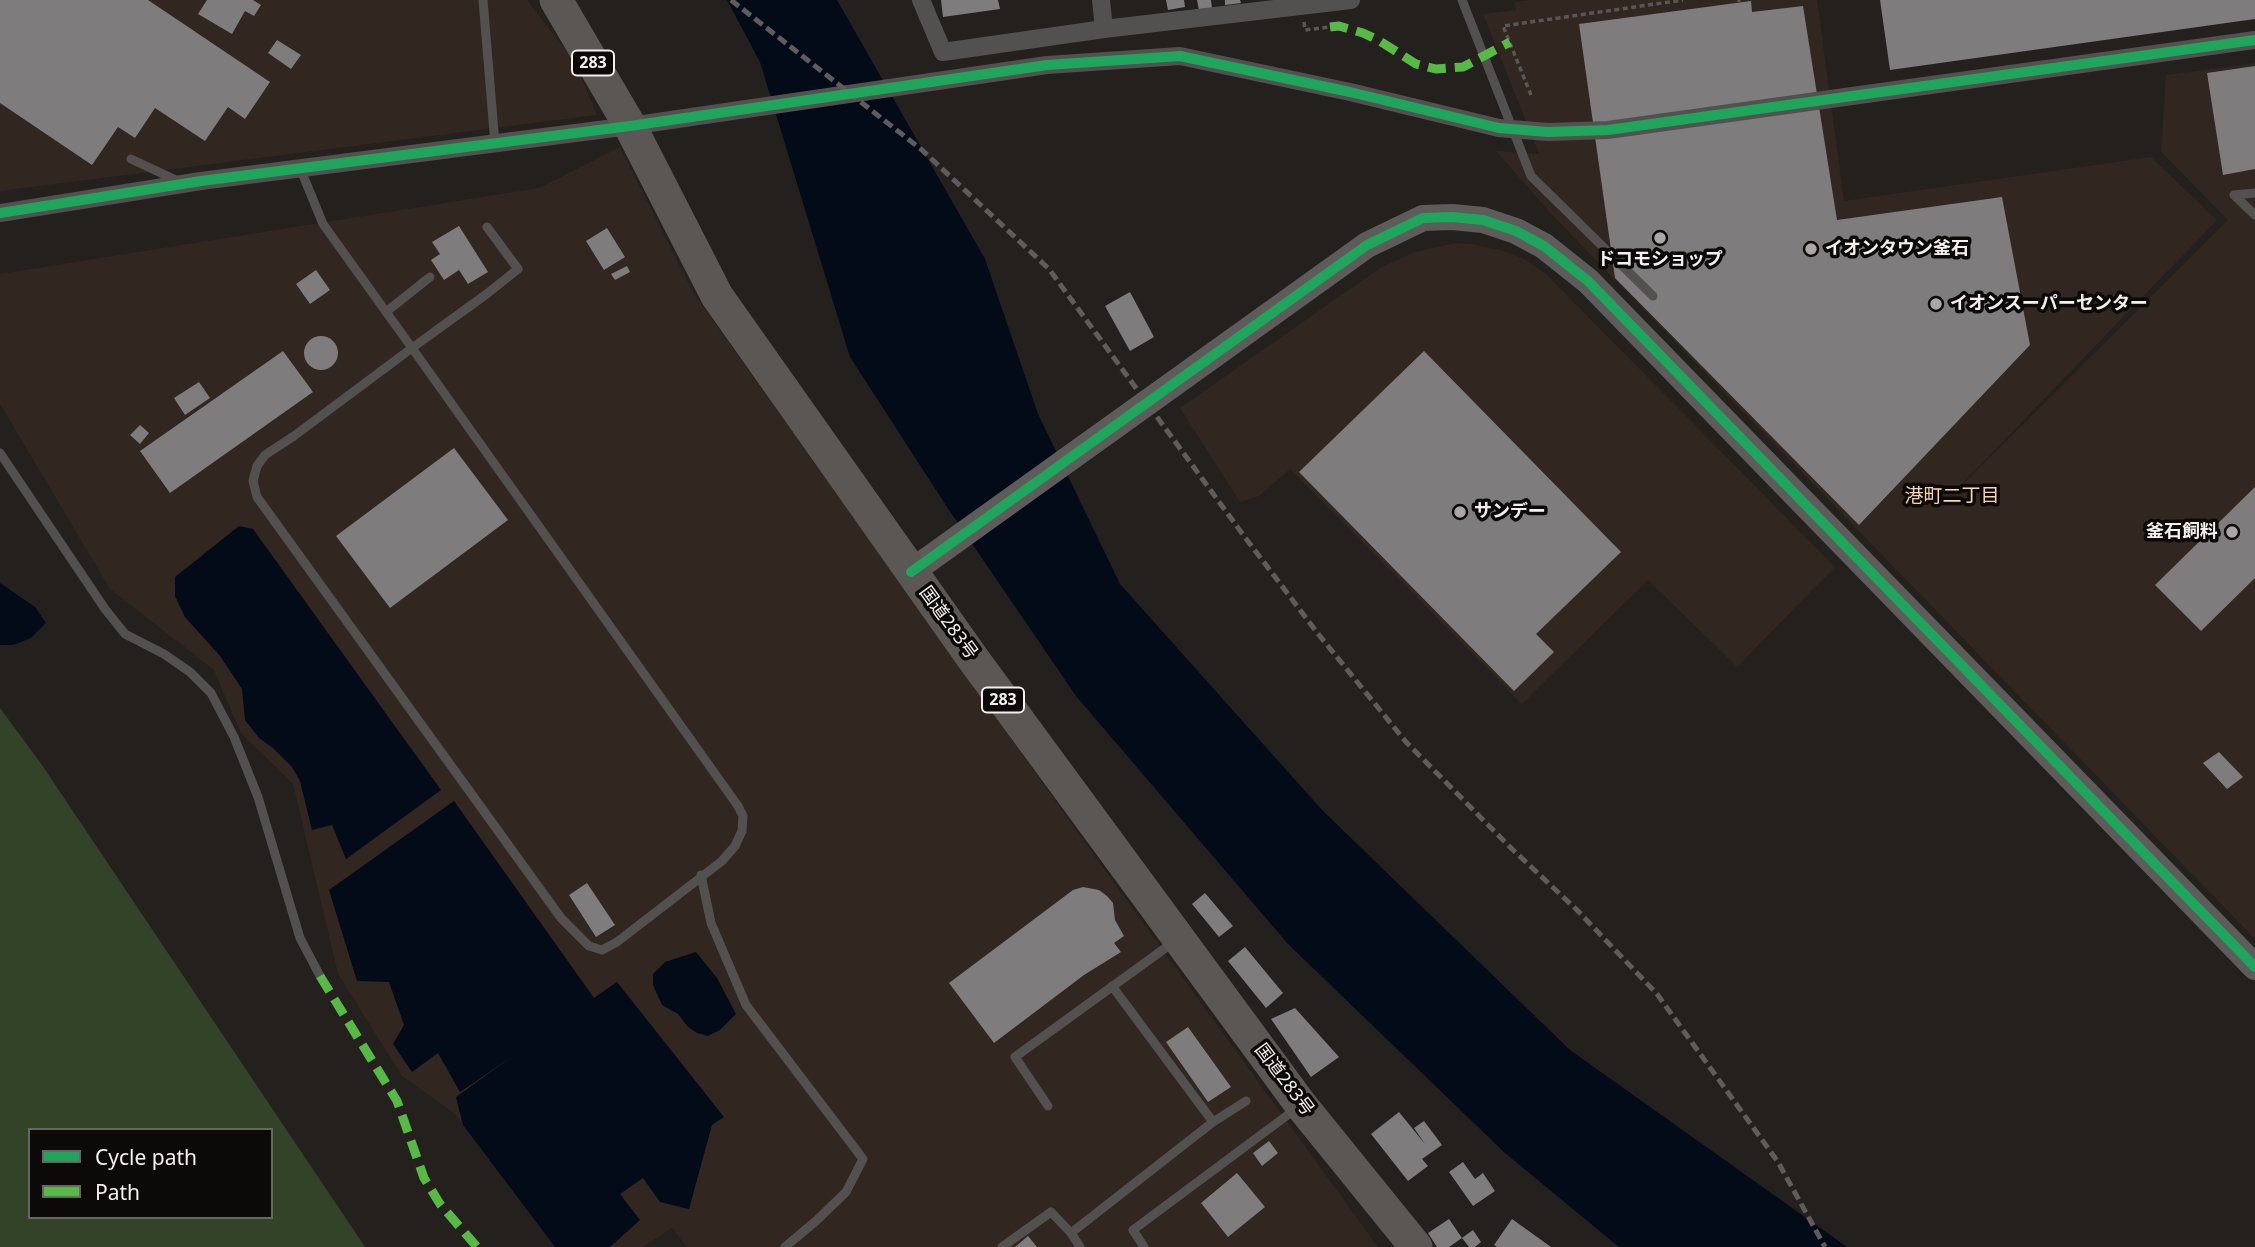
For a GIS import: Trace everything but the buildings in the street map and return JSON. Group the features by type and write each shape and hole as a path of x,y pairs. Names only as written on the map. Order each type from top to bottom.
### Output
{"highway":[{"name":"国道283号","path":"556,0 630,126 717,296 911,572 1301,1105 1416,1247"}],"street":[{"path":"921,0 943,52 1104,29 1348,0"},
{"path":"1101,0 1104,29"},
{"path":"0,213 182,184 630,126 1011,69 1180,56 1350,92 1499,128 1548,132 1608,130 2255,40"},
{"path":"911,572 1367,245 1423,218 1483,220 1544,246 1588,281 2255,967"}],"lane":[{"path":"482,0 495,144"},
{"path":"1462,0 1531,176 1653,296"},
{"path":"131,159 182,184"},
{"path":"300,168 323,224 412,348 738,806 743,816 742,831 735,846 722,861 617,942 602,950 589,946 561,918 257,497 253,481 257,466 265,455 295,436 412,348 518,269 487,227"},
{"path":"2255,193 2234,195 2255,215"},
{"path":"386,312 430,277"},
{"path":"0,453 105,609 125,634 164,654 190,672 211,693 234,737 258,797 300,938 320,976"},
{"path":"701,875 712,923 746,1005 863,1159 846,1192 785,1247"},
{"path":"1048,1106 1015,1057 1179,938"},
{"path":"1112,986 1213,1122"},
{"path":"1071,1233 1213,1122 1246,1101"},
{"path":"1144,1247 1133,1230 1301,1105"},
{"path":"1002,1247 1051,1212 1080,1247"}],"path":[{"path":"1531,95 1503,26 1683,0"}],"shaded area":[{"path":"0,0 527,0 575,62 597,115 0,191"},
{"path":"1817,0 1844,201 2151,157 2217,220 1933,514 2228,220 2161,152 2166,75 2255,63 2255,939 1555,218 1496,151 1539,154 1483,14 1516,10 1515,2"},
{"path":"620,147 694,294 1094,855 1378,1247 687,1247 672,1228 643,1247 555,1247 454,1113 402,1076 338,974 293,784 240,732 214,670 110,589 0,404 0,274 539,188"},
{"path":"1455,243 1504,251 1524,259 1545,273 1835,567 1737,667 1648,580 1522,704 1290,469 1259,496 1240,502 1180,408 1380,268 1412,253"}],"green space":[{"path":"0,708 42,765 365,1247 0,1247"}],"water":[{"path":"727,0 837,0 985,259 1038,414 1120,584 1322,810 1570,1050 1847,1247 1619,1247 1505,1153 1288,944 1076,696 947,507 850,357 760,62"},
{"path":"239,526 253,529 441,790 346,859 332,825 312,830 300,781 292,767 259,738 245,720 242,689 220,656 185,617 175,596 175,577"},
{"path":"0,583 35,607 46,623 31,638 13,645 0,645"},
{"path":"454,801 594,998 617,982 724,1117 712,1125 689,1209 660,1202 643,1178 620,1194 640,1220 610,1247 555,1247 463,1125 456,1097 513,1056 460,1092 438,1053 412,1072 393,1044 404,1025 389,982 357,981 329,890"},
{"path":"696,952 717,978 736,1014 720,1030 708,1036 688,1027 678,1014 662,1005 653,985 653,974 665,962"}],"railway":[{"path":"731,0 922,150 1049,269 1244,536 1319,635 1406,742 1577,910 1657,994 1778,1162 1825,1247"}],"marked path":[{"path":"1330,27 1339,26 1363,33 1416,64 1436,69 1463,67 1510,42"},
{"path":"320,976 397,1101 424,1178 440,1204 477,1247"}],"cycle path":[{"path":"0,213 201,181 630,126 1047,65 1180,56 1350,92 1499,128 1548,132 1608,130 2255,40"},
{"path":"911,572 1367,245 1423,218 1483,220 1516,231 1544,246 1588,281 2255,967"}],"place":[{"name":"ドコモショップ","path":"1660,238"},
{"name":"イオンタウン釜石","path":"1811,249"},
{"name":"イオンスーパーセンター","path":"1936,304"},
{"name":"サンデー","path":"1460,512"},
{"name":"釜石飼料","path":"2232,532"}],"district":[{"name":"港町二丁目","path":"1952,497"}]}
